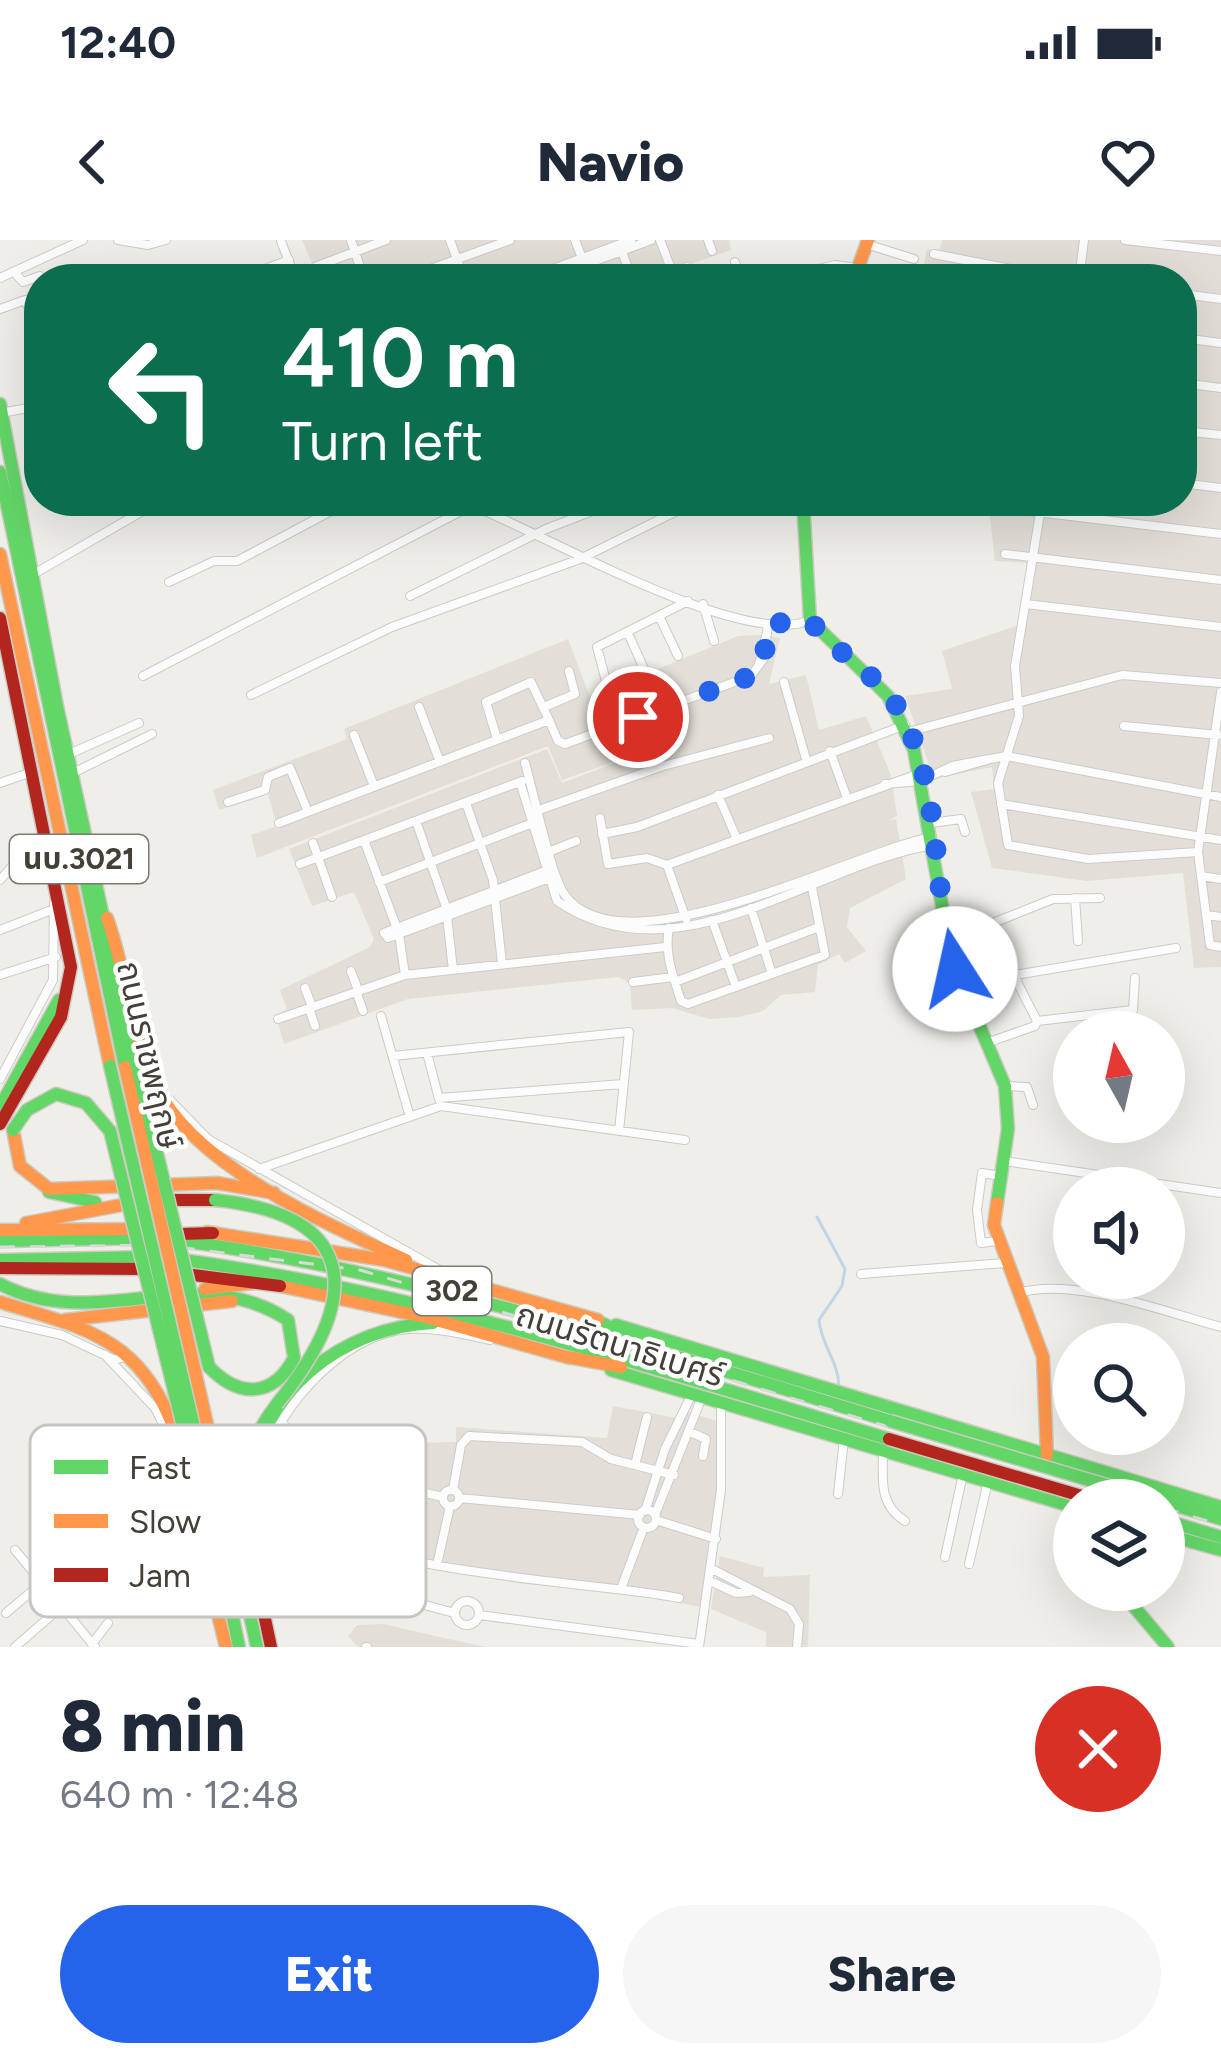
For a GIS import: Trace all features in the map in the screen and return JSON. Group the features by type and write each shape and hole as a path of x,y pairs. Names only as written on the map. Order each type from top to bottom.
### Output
{"main road":[{"path":"1,408 130,1064 209,1367 226,1385 250,1393 283,1378 294,1358 288,1320 271,1304 244,1296 158,1296"},
{"name":"ถนนราชพฤกษ์","path":"0,472 130,1064 194,1425"},
{"path":"804,516 810,620 872,676 907,728 933,835 958,977 1005,1086 1002,1168 994,1208 997,1240 1044,1364 1047,1456"},
{"name":"ถนนราชพฤกษ์","path":"0,554 21,685 130,1064"},
{"path":"36,650 38,610"},
{"path":"0,618 21,685 70,967 56,1010 4,1107 13,1154 36,1185 76,1202 256,1203 292,1216 314,1235 330,1266 335,1300 329,1328 314,1357 260,1425"},
{"path":"130,1064 187,1131 287,1198 436,1274"},
{"path":"7,1127 36,1101 51,1095 81,1099 102,1114 118,1150 194,1425"},
{"path":"36,1185 101,1191 217,1183 287,1198"},
{"path":"0,1230 140,1202"},
{"name":"ถนนรัตนาธิเบศร์","path":"0,1230 125,1226 213,1233 436,1274 1110,1479"},
{"path":"125,1236 213,1233"},
{"name":"ถนนรัตนาธิเบศร์","path":"0,1240 125,1236 344,1264 484,1299 1097,1479"},
{"name":"ถนนรัตนาธิเบศร์","path":"0,1264 125,1256 280,1271 442,1308 721,1402 844,1439 886,1444 963,1474 1053,1501"},
{"name":"ถนนรัตนาธิเบศร์","path":"0,1264 152,1268 280,1282 472,1328 1053,1489"},
{"path":"0,1284 40,1304 92,1304 280,1282"},
{"path":"53,1319 236,1300 271,1304"},
{"path":"7,1304 53,1319 127,1355 168,1412 171,1425"},
{"path":"593,1318 668,1356"},
{"path":"272,1425 293,1392 330,1354 372,1329 401,1322 472,1328"},
{"path":"963,1474 982,1454 976,1436"},
{"name":"ถนนรัตนาธิเบศร์","path":"1047,1456 1059,1479"},
{"name":"ถนนรัตนาธิเบศร์","path":"1185,1501 1221,1507"},
{"name":"ถนนรัตนาธิเบศร์","path":"1185,1506 1221,1519"},
{"path":"1185,1527 1221,1538"},
{"path":"1185,1540 1221,1550"},
{"path":"1138,1611 1168,1647"},
{"path":"218,1617 226,1647"},
{"name":"ถนนราชพฤกษ์","path":"233,1617 239,1647"},
{"name":"ถนนราชพฤกษ์","path":"249,1617 257,1647"},
{"path":"265,1617 272,1647"}],"street":[{"path":"31,264 83,240"},
{"path":"118,240 148,245 166,240"},
{"path":"351,240 358,264"},
{"path":"323,264 386,240"},
{"path":"450,240 458,264"},
{"path":"446,264 510,240"},
{"path":"575,240 584,264"},
{"path":"620,248 632,240"},
{"path":"574,264 651,240"},
{"path":"708,240 712,251"},
{"path":"1125,240 1221,251"},
{"path":"281,241 290,264"},
{"path":"867,242 914,259"},
{"path":"620,248 626,264"},
{"path":"934,254 985,264"},
{"path":"278,264 289,260"},
{"path":"577,264 583,261"},
{"path":"0,278 24,267"},
{"path":"14,272 24,282"},
{"path":"32,575 134,516"},
{"path":"169,582 214,561 237,561 322,516"},
{"path":"143,676 451,516"},
{"path":"497,516 580,559 768,628 810,620"},
{"path":"410,596 579,516"},
{"path":"250,695 392,627 580,559 667,516"},
{"path":"1039,516 1014,676 1018,701 998,783 1008,845 1015,850 1088,859 1198,852"},
{"path":"1073,516 1221,534"},
{"path":"1005,554 1221,580"},
{"path":"607,686 597,647 689,600"},
{"path":"703,604 714,641"},
{"path":"1026,604 1221,627"},
{"path":"660,618 678,656"},
{"path":"497,739 485,707 490,698 531,682 558,741 565,744 751,676 768,628"},
{"path":"628,633 644,669"},
{"path":"544,707 575,694 569,671"},
{"path":"602,834 637,827 806,759 907,728 1130,674 1221,683"},
{"path":"784,682 806,759"},
{"path":"0,697 21,685"},
{"path":"1221,692 1217,755 1198,852 1210,946 1221,947"},
{"path":"419,707 440,761"},
{"path":"279,823 549,720"},
{"path":"67,755 140,723"},
{"path":"1124,726 1218,735"},
{"path":"71,774 152,734"},
{"path":"354,735 374,786"},
{"path":"379,882 679,761 769,738"},
{"path":"830,751 847,798"},
{"path":"600,818 608,864 647,859 667,865 885,784 1006,756 1221,796"},
{"path":"524,763 525,780 551,851 557,902 596,925 712,920 751,908 895,844 933,835 961,819 965,832"},
{"path":"228,802 265,790 268,777 290,768 308,812"},
{"path":"0,783 34,772"},
{"path":"300,864 525,780"},
{"path":"718,795 736,837"},
{"path":"466,802 495,893 502,964"},
{"path":"1000,804 1221,840"},
{"path":"538,817 554,872"},
{"path":"416,821 447,911 453,970"},
{"path":"364,840 397,930 405,975"},
{"path":"551,851 576,841"},
{"path":"314,843 332,897"},
{"path":"0,880 14,863 51,853"},
{"path":"667,865 686,919"},
{"path":"397,930 554,872"},
{"path":"2,1073 46,1001 56,957 55,876"},
{"path":"1201,876 1221,879"},
{"path":"669,924 810,880"},
{"path":"669,924 665,947 681,1000 688,1004 825,955 810,880"},
{"path":"1075,898 1078,941"},
{"path":"1037,1021 988,928 991,922 1048,901 1100,898"},
{"path":"751,908 772,974"},
{"path":"0,930 54,909"},
{"path":"1207,915 1221,917"},
{"path":"712,920 736,987"},
{"path":"633,982 674,980 819,927"},
{"path":"958,977 997,944"},
{"path":"278,1019 405,975 665,947"},
{"path":"1016,975 1176,948"},
{"path":"0,975 56,957"},
{"path":"351,971 363,1010"},
{"path":"1037,1021 1133,1010 1135,979"},
{"path":"305,988 315,1026"},
{"path":"381,1016 410,1117"},
{"path":"988,1042 1035,1026 1037,1021"},
{"path":"393,1056 629,1032 619,1131"},
{"path":"427,1052 440,1102"},
{"path":"130,1064 208,1139 455,1279"},
{"path":"259,1169 410,1117 440,1102 623,1084"},
{"path":"1005,1086 1027,1087 1033,1105"},
{"path":"440,1102 685,1140"},
{"path":"1002,1168 1221,1193"},
{"path":"861,1274 1005,1263"},
{"path":"1018,1293 1054,1290 1120,1300 1221,1327"},
{"path":"7,1304 13,1323"},
{"path":"0,1321 62,1335 122,1360 127,1355"},
{"path":"283,1423 343,1355 392,1332 437,1330 533,1346"},
{"path":"105,1355 155,1408 162,1425"},
{"path":"622,1586 649,1515 674,1475 691,1432 698,1391"},
{"path":"649,1515 659,1471 698,1391"},
{"path":"454,1613 468,1601 479,1615 699,1645 716,1539 721,1402"},
{"path":"635,1465 647,1417"},
{"path":"691,1432 706,1438 703,1456"},
{"path":"437,1564 456,1494 461,1445 470,1436 582,1442 635,1465 674,1475"},
{"path":"838,1495 844,1439"},
{"path":"886,1444 885,1498 890,1512 905,1521"},
{"path":"945,1557 963,1474"},
{"path":"969,1564 988,1481"},
{"path":"426,1493 649,1515 716,1539"},
{"path":"442,1497 450,1506"},
{"path":"15,1550 30,1566"},
{"path":"426,1562 622,1586 679,1598"},
{"path":"712,1569 796,1616 797,1647"},
{"path":"710,1581 736,1593 751,1592"},
{"path":"6,1613 30,1593"},
{"path":"426,1606 454,1613 466,1625 479,1615"},
{"path":"15,1647 50,1617"},
{"path":"69,1617 90,1645 108,1623"}],"shaded area":[{"path":"302,240 729,240 731,250 691,264 312,264"},
{"path":"943,240 1221,240 1221,967 1194,968 1183,873 1087,881 992,868 971,792 994,789 992,767 934,779 905,696 952,689 942,651 1019,625 1031,563 995,561 990,516 1197,516 1197,264 924,264 927,249 939,251"},
{"path":"738,636 780,638 769,684 806,675 819,730 866,716 891,775 897,816 890,820 896,819 906,879 850,908 847,927 866,951 845,963 839,954 818,965 815,992 781,995 763,1011 739,1017 709,1019 672,1008 632,1010 630,984 619,977 408,999 284,1044 276,1016 287,1009 280,990 370,947 374,939 354,892 312,906 289,849 547,749 562,783 654,748 562,780 548,746 257,858 251,835 277,826 268,794 219,810 213,790 347,739 344,729 568,639 590,697"},
{"path":"613,1406 677,1418 681,1410 717,1421 718,1486 700,1607 626,1592 524,1584 426,1567 426,1443 456,1442 456,1427 607,1438"},
{"path":"720,1556 764,1568 763,1577 810,1575 808,1647 766,1647 766,1632 711,1609"},
{"path":"384,1624 486,1647 358,1647 348,1636 357,1625"}],"waterway":[{"path":"817,1217 845,1269 842,1286 819,1320 839,1386"}],"railway":[{"path":"0,1247 160,1245 360,1270 1064,1479"},
{"path":"1185,1514 1221,1525"}],"traffic: fast":[{"path":"0,404 57,706 136,1067"},
{"path":"0,472 125,1067"},
{"path":"804,516 810,620 888,696 914,750 952,961 1005,1086 1008,1129 997,1203"},
{"path":"0,1107 59,1000"},
{"path":"110,1066 194,1425"},
{"path":"136,1067 209,1367 232,1384 255,1389 276,1381 294,1358"},
{"path":"13,1130 27,1110 56,1094 86,1103 110,1131 183,1425"},
{"path":"49,1192 95,1202"},
{"path":"215,1200 265,1209 300,1225 323,1245 333,1271 333,1300 323,1333 277,1404"},
{"path":"0,1241 149,1238"},
{"path":"169,1239 261,1253 443,1292 890,1421"},
{"path":"0,1260 150,1257"},
{"path":"176,1259 267,1273 447,1312 889,1439"},
{"path":"0,1284 37,1298 73,1302 217,1295 253,1303 288,1320 294,1358"},
{"path":"593,1319 635,1339"},
{"path":"268,1425 287,1394 338,1352 400,1327 433,1323"},
{"path":"616,1325 1221,1507"},
{"path":"611,1370 1053,1501"},
{"path":"263,1425 277,1404"},
{"path":"890,1421 1086,1479"},
{"path":"1185,1508 1221,1519"},
{"path":"1185,1526 1221,1537"},
{"path":"1185,1540 1221,1550"},
{"path":"1138,1611 1168,1647"},
{"path":"233,1617 239,1647"},
{"path":"250,1617 257,1647"}],"traffic: slow":[{"path":"859,264 868,240"},
{"path":"0,554 110,1066"},
{"path":"107,918 148,1068 176,1117 201,1143 267,1191 406,1260"},
{"path":"125,1067 207,1425"},
{"path":"13,1130 20,1166 49,1189 217,1183 274,1193"},
{"path":"26,1223 138,1202"},
{"path":"997,1203 994,1225 1043,1357 1047,1456"},
{"path":"0,1230 170,1229"},
{"path":"207,1232 384,1260 598,1320"},
{"path":"205,1289 253,1283"},
{"path":"280,1286 429,1318 570,1358"},
{"path":"65,1320 232,1301"},
{"path":"0,1302 93,1334 121,1351 145,1375 172,1425"},
{"path":"567,1357 621,1367"},
{"path":"218,1617 226,1647"}],"traffic: jam":[{"path":"0,618 71,967 61,1017 0,1124"},
{"path":"162,1200 215,1200"},
{"path":"180,1234 213,1233"},
{"path":"0,1268 146,1269 280,1286"},
{"path":"889,1439 1053,1488"},
{"path":"265,1617 271,1647"}],"route":[{"path":"638,717 751,676 764,658 768,624 794,626 810,620 872,676 906,724 929,811 955,969"}]}
